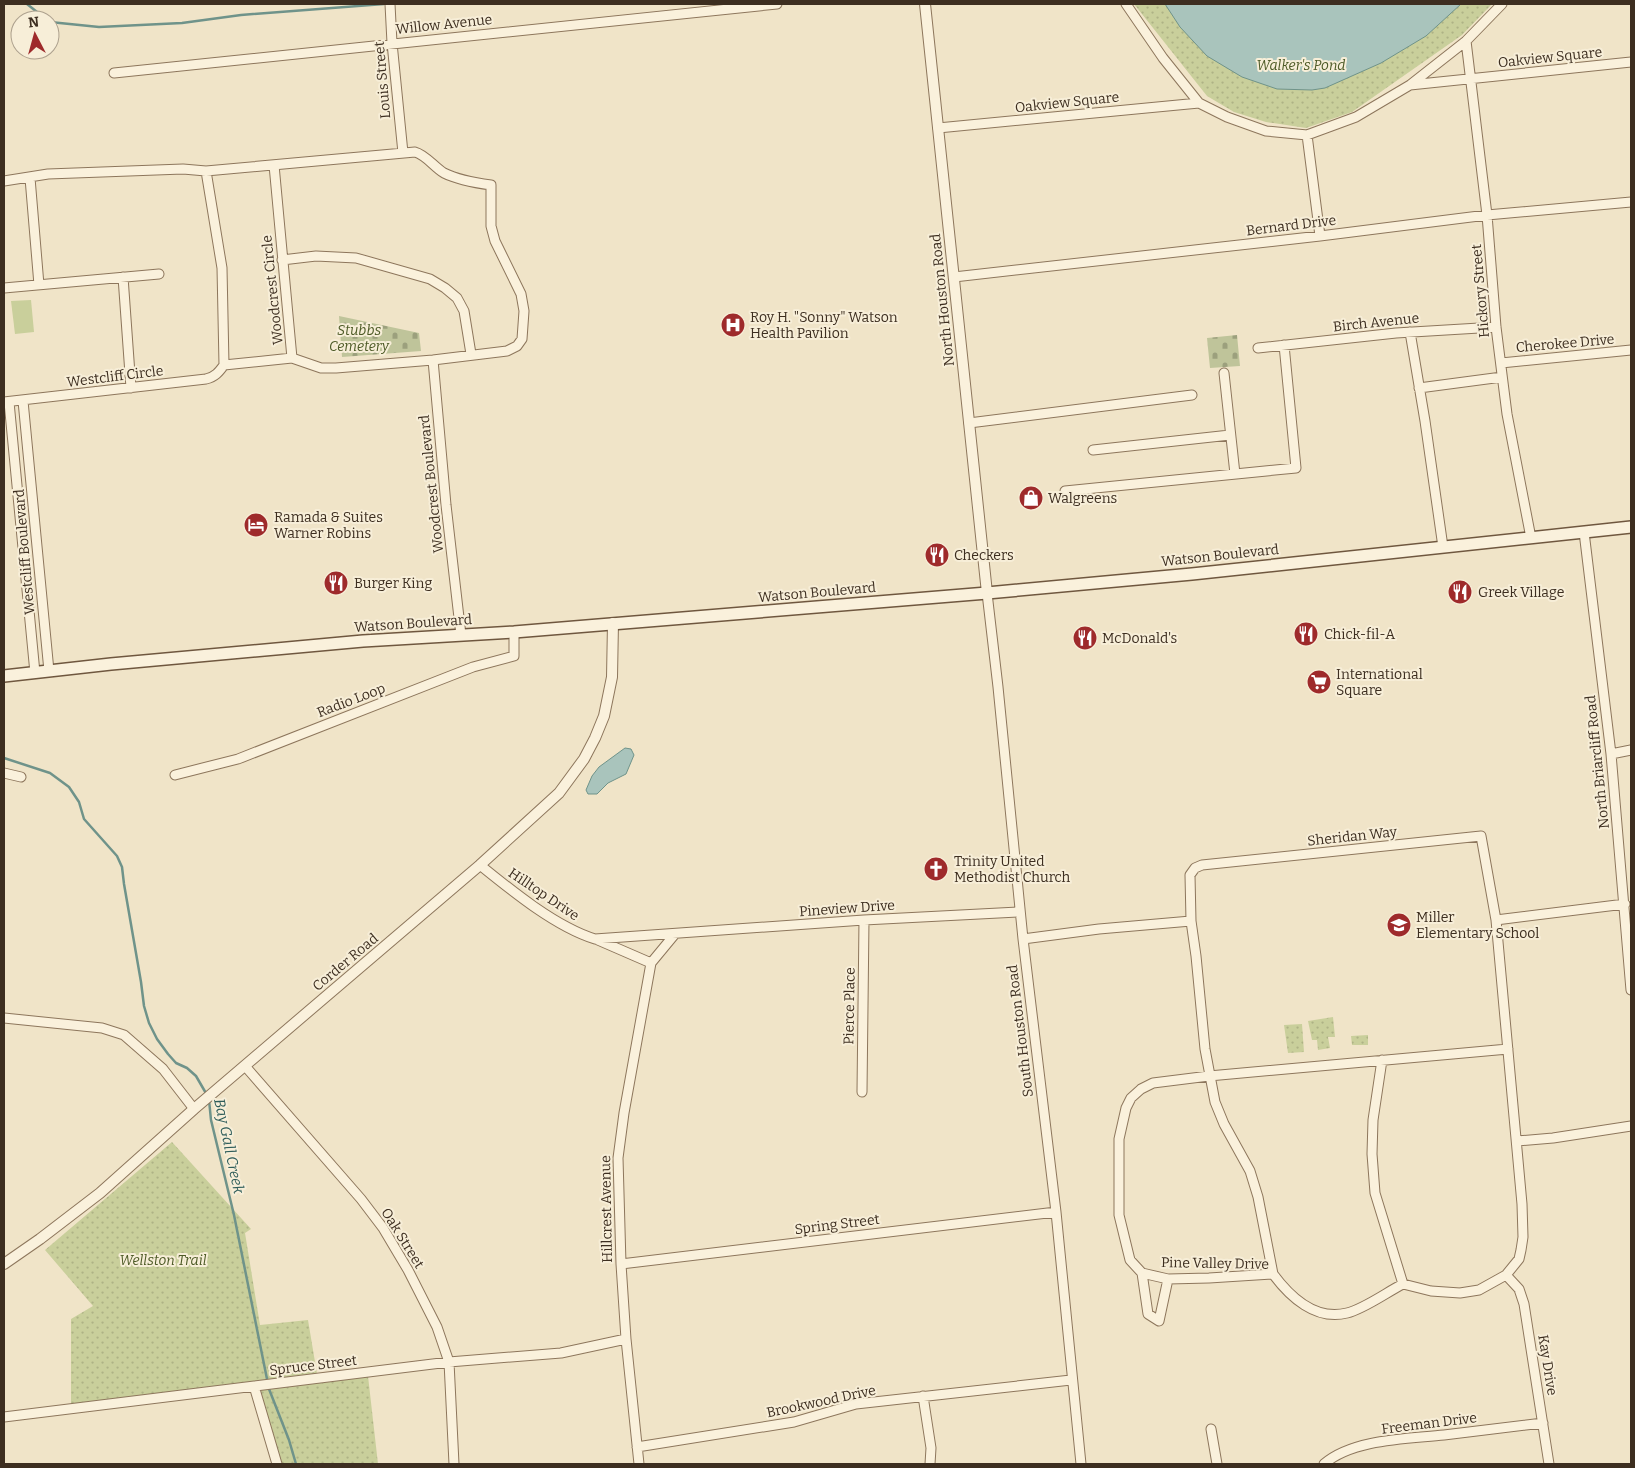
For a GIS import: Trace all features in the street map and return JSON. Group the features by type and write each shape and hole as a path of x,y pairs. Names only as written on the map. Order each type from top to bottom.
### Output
{"main road":[{"name":"Watson Boulevard","path":"4,676 363,641 514,632 987,594 1204,573 1631,527"}],"street":[{"name":"Louis Street","path":"390,4 403,153"},
{"name":"Willow Avenue","path":"114,73 708,7 777,4"},
{"name":"North Houston Road","path":"925,4 987,594"},
{"path":"1126,4 1199,103 1227,117 1266,131 1307,135 1356,117 1410,84 1466,41 1502,4"},
{"name":"Hickory Street","path":"1466,41 1487,215 1502,377 1507,414 1531,538"},
{"name":"Oakview Square","path":"1410,84 1631,62"},
{"name":"Oakview Square","path":"938,128 1199,103"},
{"path":"1307,135 1320,236"},
{"name":"Woodcrest Circle","path":"415,152 421,154 445,173 473,182 491,185 491,226 495,241 521,294 524,311 524,329 522,339 517,346 507,351 433,360 321,368 292,358 274,165 415,152"},
{"path":"4,181 48,174 183,169 206,171 274,165"},
{"path":"206,171 222,268 224,366"},
{"path":"30,178 39,284"},
{"name":"Bernard Drive","path":"954,277 1320,236 1487,215 1631,202"},
{"path":"282,260 316,256 356,258 430,279 457,298 464,311 471,354"},
{"path":"4,288 159,274"},
{"path":"122,277 131,388"},
{"name":"Birch Avenue","path":"1258,348 1410,332 1496,327"},
{"path":"1410,332 1443,547"},
{"path":"1065,491 1296,468 1284,346"},
{"name":"Cherokee Drive","path":"1501,363 1631,350"},
{"name":"Westcliff Circle","path":"6,402 212,377 220,372 224,366 292,358"},
{"name":"Woodcrest Boulevard","path":"433,360 461,635"},
{"path":"1224,373 1235,474"},
{"path":"1419,388 1502,377"},
{"path":"969,423 1192,395"},
{"name":"Westcliff Boulevard","path":"23,401 49,671"},
{"name":"Westcliff Boulevard","path":"6,402 35,673"},
{"path":"1093,450 1230,434"},
{"name":"North Briarcliff Road","path":"1584,532 1611,754 1631,990"},
{"name":"South Houston Road","path":"987,594 998,683 1023,939 1056,1212 1080,1464"},
{"name":"Corder Road","path":"4,1264 40,1240 100,1193 194,1109 480,865 559,793 584,759 600,727 610,692 612,677 613,623"},
{"name":"Radio Loop","path":"175,775 238,759 473,667 514,656 514,632"},
{"path":"1611,754 1631,750"},
{"path":"4,773 21,777"},
{"name":"Sheridan Way","path":"1273,1274 1258,1196 1250,1171 1214,1102 1205,1049 1191,921 1190,875 1194,868 1202,865 1481,836 1496,920"},
{"name":"Hilltop Drive","path":"480,865 546,914 578,934 596,939 651,963"},
{"path":"1382,1060 1374,1120 1372,1154 1375,1193 1402,1284 1432,1291 1460,1293 1479,1290 1506,1275 1519,1259 1523,1237 1517,1141 1496,920 1625,904"},
{"name":"Pineview Drive","path":"675,934 864,920 1020,912"},
{"name":"Pierce Place","path":"862,1092 864,920"},
{"path":"1023,939 1100,929 1191,921"},
{"name":"Hilltop Drive","path":"596,939 675,934"},
{"name":"Hillcrest Avenue","path":"639,1464 626,1339 621,1264 618,1158 624,1113 651,963 675,934"},
{"path":"4,1018 102,1028 124,1036 163,1069 194,1109"},
{"name":"Pine Valley Drive","path":"1402,1284 1348,1313 1328,1315 1307,1307 1286,1291 1273,1274 1168,1279 1142,1273 1130,1260 1119,1215 1119,1139 1126,1108 1131,1098 1141,1089 1153,1083 1209,1076 1508,1049"},
{"name":"Oak Street","path":"245,1066 361,1199 383,1228 408,1270 437,1327 449,1362 454,1464"},
{"path":"1517,1141 1553,1138 1631,1126"},
{"name":"Spring Street","path":"621,1264 1056,1212"},
{"path":"1142,1273 1148,1314 1159,1321 1168,1279"},
{"name":"Kay Drive","path":"1506,1275 1519,1289 1524,1304 1549,1464"},
{"name":"Spruce Street","path":"4,1417 449,1362 561,1352 626,1339"},
{"name":"Brookwood Drive","path":"637,1447 794,1422 856,1404 1071,1380"},
{"path":"256,1386 278,1464"},
{"path":"924,1396 931,1448 930,1464"},
{"name":"Freeman Drive","path":"1324,1464 1334,1455 1352,1448 1389,1441 1543,1423"},
{"path":"1211,1429 1217,1464"}],"green space":[{"name":"Walker's Pond","path":"1134,4 1492,4 1462,35 1352,112 1306,128 1266,122 1234,112 1207,96"},
{"path":"31,300 34,332 15,334 11,301"},
{"name":"Stubbs Cemetery","path":"339,316 419,333 421,351 342,357"},
{"path":"1237,335 1240,366 1210,368 1207,338"},
{"path":"1333,1017 1335,1037 1328,1037 1330,1048 1318,1050 1317,1040 1312,1040 1308,1021"},
{"path":"1302,1024 1304,1052 1288,1053 1284,1025"},
{"path":"1368,1035 1368,1045 1352,1045 1351,1036"},
{"name":"Wellston Trail","path":"172,1142 251,1229 245,1233 260,1325 308,1320 317,1374 71,1404 71,1319 93,1306 45,1250"},
{"path":"368,1376 378,1464 281,1464 257,1388"}],"water":[{"name":"Walker's Pond","path":"1165,4 1461,4 1426,36 1381,63 1325,88 1312,90 1277,89 1242,77 1207,56 1180,27"},
{"path":"625,748 631,749 634,755 626,774 608,783 597,794 588,794 586,790 592,776 599,767"}],"waterway":[{"path":"27,4 34,10"},
{"path":"60,23 99,27 182,23 241,15 384,4"},
{"name":"Bay Gall Creek","path":"4,758 50,773 69,787 79,802 84,819 117,856 122,867 144,1006 149,1023 157,1039 168,1054 176,1063 187,1068 196,1076 207,1095"},
{"name":"Bay Gall Creek","path":"209,1100 211,1120 234,1215 269,1389 289,1440 296,1464"}],"place":[{"name":"Roy H. \"Sonny\" Watson Health Pavilion","path":"733,325"},
{"name":"Walgreens","path":"1031,498"},
{"name":"Ramada & Suites Warner Robins","path":"256,525"},
{"name":"Checkers","path":"937,555"},
{"name":"Burger King","path":"336,583"},
{"name":"Greek Village","path":"1460,592"},
{"name":"Chick-fil-A","path":"1306,634"},
{"name":"McDonald's","path":"1085,638"},
{"name":"International Square","path":"1319,682"},
{"name":"Trinity United Methodist Church","path":"936,869"},
{"name":"Miller Elementary School","path":"1399,925"}]}
